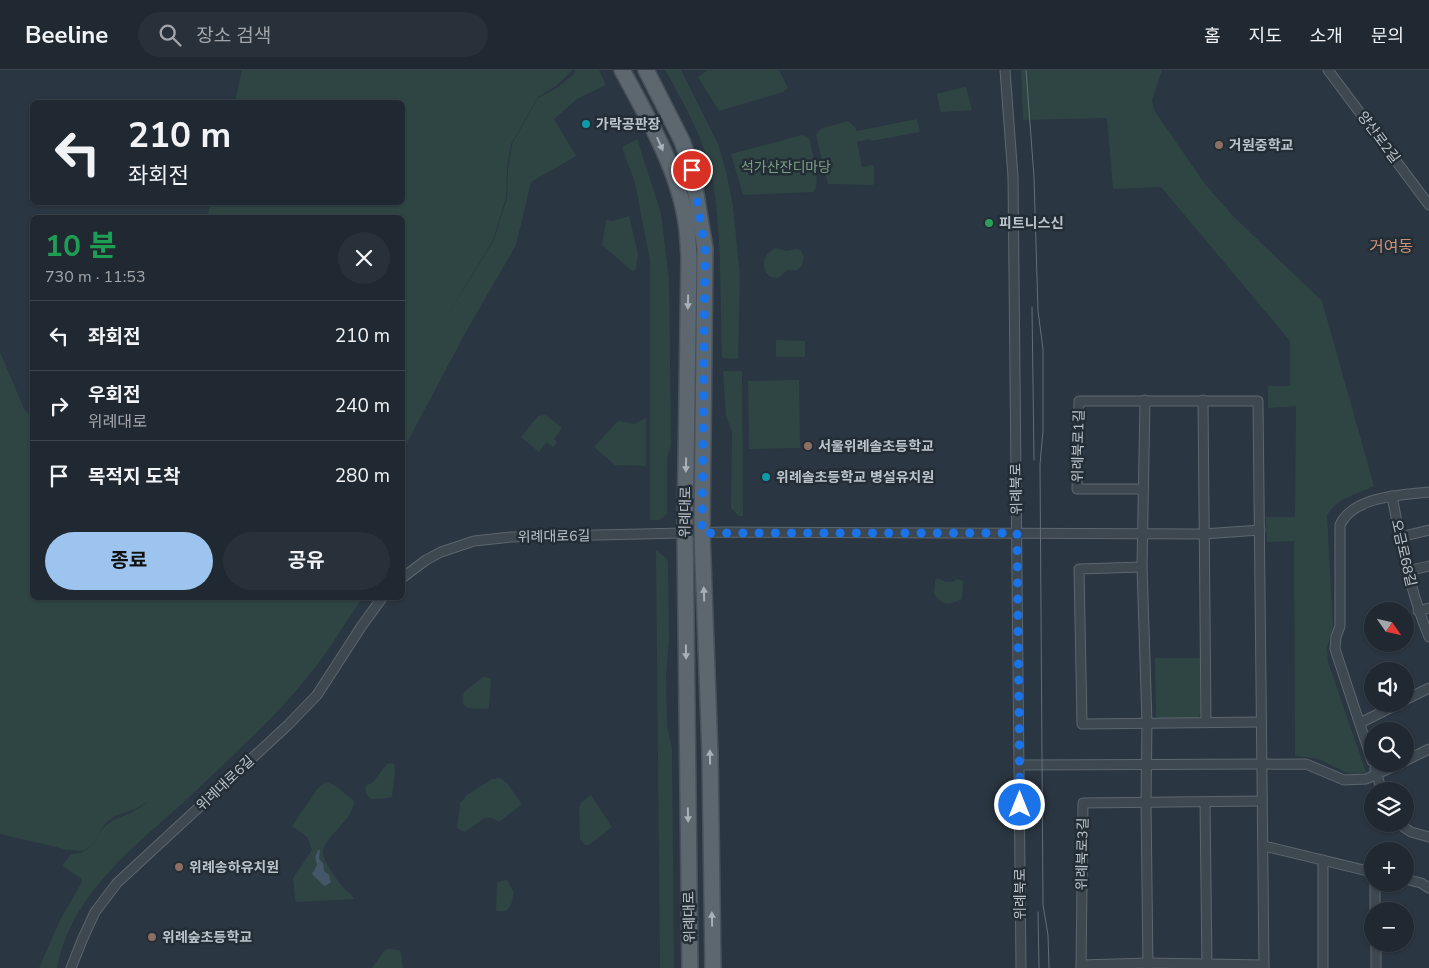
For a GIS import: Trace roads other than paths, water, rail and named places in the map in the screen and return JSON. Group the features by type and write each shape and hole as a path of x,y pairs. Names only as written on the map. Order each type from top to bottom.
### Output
{"main road":[{"name":"위례대로","path":"622,70 647,116 679,193 686,222 689,257 685,533 690,968"},
{"name":"위례대로","path":"646,70 682,141 692,170 705,248 702,533 710,765 713,968"}],"street":[{"name":"위례북로","path":"1005,70 1013,172 1021,968"},
{"name":"양산로2길","path":"1328,70 1429,205"},
{"path":"1145,400 1142,567 1147,723 1148,966"},
{"path":"1202,400 1206,722"},
{"name":"위례북로1길","path":"1143,489 1078,489 1079,401 1258,400 1261,765"},
{"path":"1364,735 1335,649 1336,637 1340,626 1340,525 1348,513 1357,507 1392,496 1429,492"},
{"name":"오금로68길","path":"1392,496 1407,571 1418,611 1429,637"},
{"path":"1017,533 1203,534 1260,530"},
{"path":"1400,537 1429,530"},
{"name":"위례대로6길","path":"405,576 426,560 441,552 491,539 685,533 1017,533"},
{"path":"1407,571 1429,566"},
{"path":"1142,567 1079,569 1082,724 1262,722"},
{"name":"위례대로6길","path":"71,968 95,912 116,883 288,725 317,695 381,600"},
{"path":"1418,611 1429,608"},
{"path":"1414,696 1429,688"},
{"path":"1360,723 1382,712"},
{"path":"1414,756 1429,749"},
{"path":"1020,765 1306,764 1344,780 1366,779 1381,772"},
{"path":"1081,966 1264,966 1264,846 1261,765"},
{"path":"1377,774 1379,782"},
{"path":"1146,802 1262,801"},
{"name":"위례북로3길","path":"1081,966 1083,803 1146,802"},
{"path":"1205,802 1207,966"},
{"path":"1411,832 1429,837"},
{"path":"1264,846 1364,870"},
{"path":"1323,860 1323,968"},
{"path":"1414,881 1422,883 1429,888"},
{"path":"1376,952 1376,968"}],"water":[{"path":"318,850 320,850 319,859 323,863 324,871 329,875 331,882 325,886 312,874 317,865 315,857"}],"tram line":[{"path":"1026,70 1034,177 1038,311 1043,349 1043,431 1040,464 1043,905 1048,935 1049,968"},
{"path":"1032,307 1034,460"},
{"path":"1038,912 1039,968"}],"place":[{"name":"가락공판장","path":"586,124"},
{"name":"거원중학교","path":"1219,145"},
{"name":"피트니스신","path":"989,223"},
{"name":"서울위례솔초등학교","path":"808,446"},
{"name":"위례솔초등학교 병설유치원","path":"766,477"},
{"name":"위례송하유치원","path":"179,867"},
{"name":"위례숲초등학교","path":"152,937"}],"district":[{"name":"거여동","path":"1391,246"}],"park label":[{"name":"석가산잔디마당","path":"786,167"}]}
